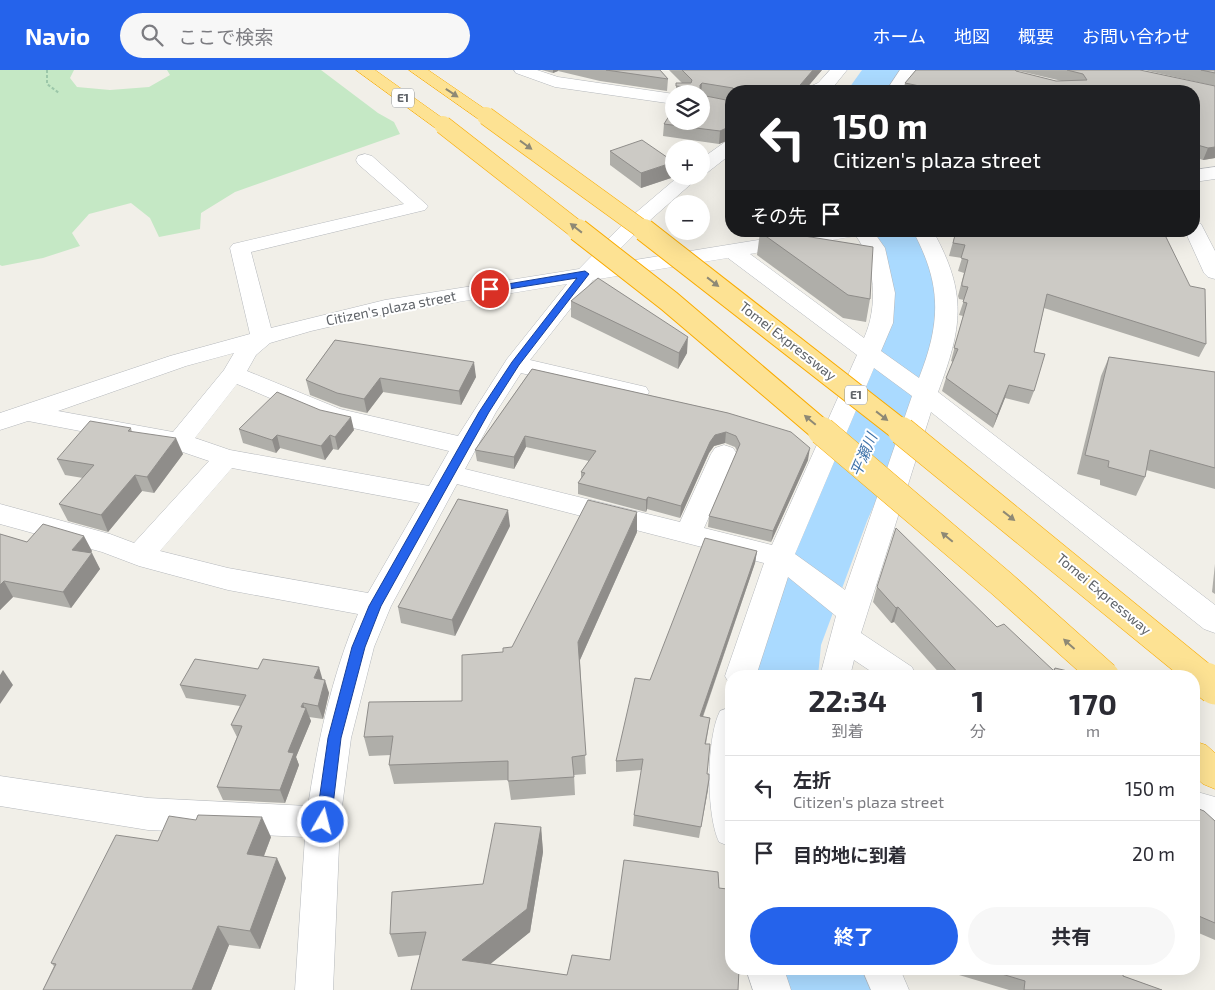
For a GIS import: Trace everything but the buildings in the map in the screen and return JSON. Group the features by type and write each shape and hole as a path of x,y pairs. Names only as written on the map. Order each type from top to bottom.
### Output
{"highway":[{"name":"E1","path":"364,70 443,125 669,301 1002,584 1098,670"},
{"name":"Tomei Expressway","path":"417,70 486,116 691,266 774,330 1049,548 1194,670"},
{"name":"Tomei Expressway","path":"1200,675 1215,688"},
{"path":"1200,760 1215,774"}],"street":[{"path":"522,70 564,84 665,98"},
{"path":"826,85 839,70"},
{"path":"898,85 908,70"},
{"path":"670,82 673,85"},
{"path":"710,161 725,150"},
{"path":"179,441 232,374 247,351 262,338 240,248 418,206 365,160"},
{"path":"1200,175 1215,173"},
{"path":"314,990 323,822 335,738 359,647 376,606 444,486 464,446 515,364 585,274 633,225 680,185"},
{"name":"Citizen's plaza street","path":"0,422 178,361 384,307 814,237"},
{"path":"743,670 780,557 882,323 884,293 875,248 867,237"},
{"path":"836,670 846,617 921,392 940,353 948,321 944,281 936,256 926,237"},
{"path":"1198,237 1215,273"},
{"path":"731,250 921,392 1215,621"},
{"path":"515,364 637,392"},
{"path":"232,374 333,414 464,446"},
{"path":"27,412 179,441 226,458 444,486 688,534 780,557 846,617 895,670"},
{"path":"688,534 724,454"},
{"path":"139,556 226,458"},
{"path":"0,514 110,544 139,556 228,579 376,606"},
{"path":"0,791 148,814 323,822"},
{"path":"767,975 772,990"},
{"path":"884,975 890,990"}],"path":[{"path":"47,70 48,84 59,93"}],"green space":[{"path":"0,70 74,70 70,78 77,87 110,90 149,87 170,75 167,70 321,70 378,113 394,122 400,134 235,192 201,213 200,229 159,237 150,218 131,203 89,214 72,233 80,246 43,258 2,266 0,265"}],"waterway":[{"name":"平瀬川","path":"871,85 881,70"},
{"name":"平瀬川","path":"782,670 785,645 835,521 871,444 907,353 913,304 908,254 897,237"},
{"name":"平瀬川","path":"819,975 828,990"}],"route":[{"path":"323,822 335,738 359,647 376,606 484,412 515,364 585,274 490,289"}]}
